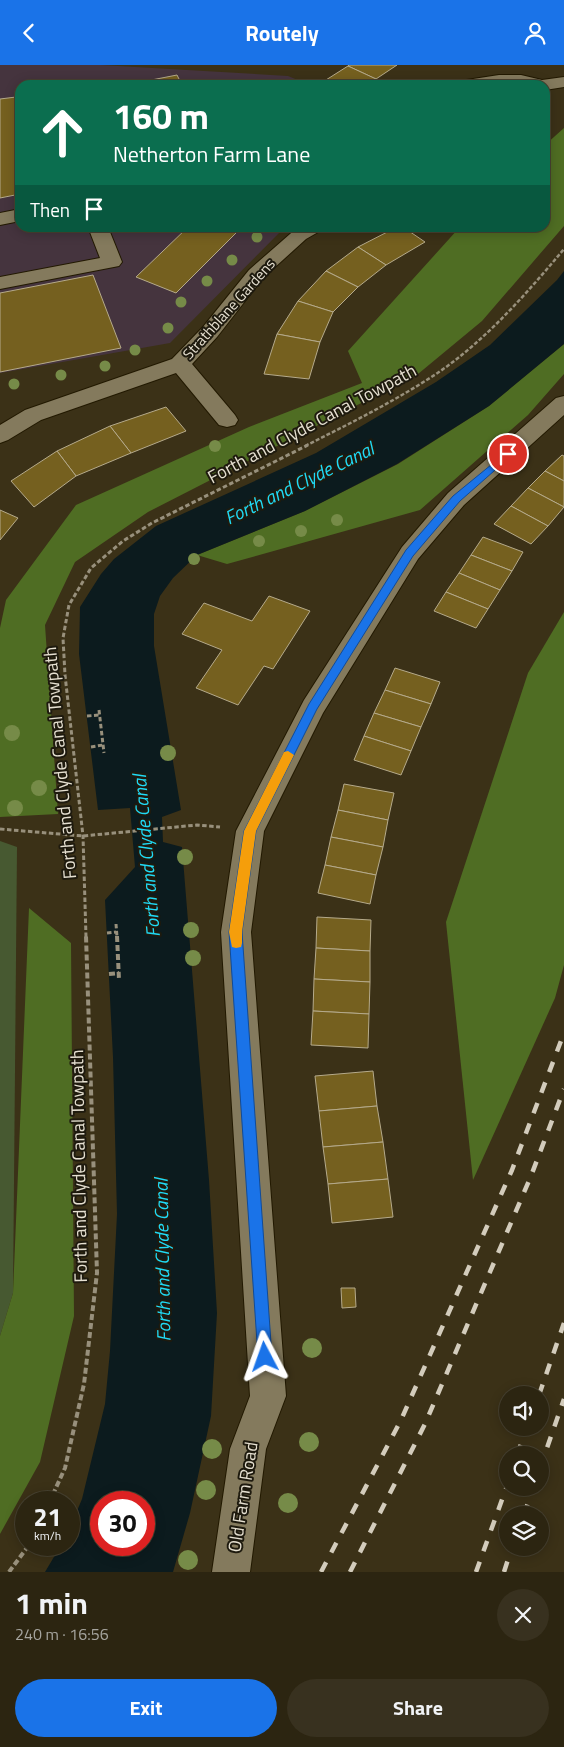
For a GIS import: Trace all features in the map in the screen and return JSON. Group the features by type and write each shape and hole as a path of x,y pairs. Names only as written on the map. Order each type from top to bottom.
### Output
{"street":[{"path":"499,80 521,80"},
{"path":"550,84 564,82"},
{"path":"0,219 15,216"},
{"path":"0,283 112,262 100,232"},
{"name":"Strathblane Gardens","path":"0,435 33,415 180,363 210,332 256,273 304,232"},
{"path":"180,363 227,420"},
{"name":"Old Farm Road","path":"231,1572 248,1449 268,1396 236,932 250,831 313,707 410,553 456,499 564,403"}],"path":[{"name":"Forth and Clyde Canal Towpath","path":"54,1491 64,1468 84,1384 97,1273 83,836 65,675 63,638 69,605 91,568 123,541 152,523 392,401 440,371 479,339 530,290 564,249"},
{"path":"99,710 104,753"},
{"path":"87,716 99,715"},
{"path":"91,747 103,745"},
{"path":"0,829 83,836 197,825 250,831"},
{"path":"116,924 119,980"},
{"path":"107,933 116,932"},
{"path":"109,975 119,973"},
{"path":"9,1572 21,1556"}],"shaded area":[{"path":"0,65 101,65 288,76 298,80 15,80 15,232 280,232 170,343 0,373"}],"green space":[{"path":"564,128 564,226 482,321 418,374 148,512 75,562 45,625 58,814 0,817 0,628 6,600 76,505 249,427 362,383 348,351 455,232 550,232 550,141"},
{"path":"564,344 564,374 528,415 420,510 227,564 197,555 305,511 398,464 489,406"},
{"path":"564,612 564,965 555,998 473,1180 446,922 528,673"},
{"path":"0,841 17,847 13,1293 0,1336"},
{"path":"29,908 71,943 74,1316 40,1462 24,1491 15,1491 15,1507 0,1534 0,1336 13,1293"}],"water":[{"name":"Forth and Clyde Canal","path":"564,271 564,344 489,406 397,464 305,511 197,555 173,578 160,596 154,614 154,646 181,810 162,817 163,842 182,847 209,1180 217,1313 211,1416 190,1513 173,1572 45,1572 54,1556 80,1556 80,1504 105,1404 110,1351 117,1214 113,1057 105,900 135,867 130,808 98,810 79,654 80,607 101,574 114,559 156,526 316,453 436,382 490,345"}],"building":[{"path":"349,65 397,65 376,79"},
{"path":"348,66 376,79 374,80 326,80"},
{"path":"177,75 180,80 151,80"},
{"path":"15,97 15,195 0,198 0,99"},
{"path":"183,232 237,232 176,293 136,277"},
{"path":"387,232 410,232 425,242 386,265 358,247"},
{"path":"358,247 386,265 358,287 326,271"},
{"path":"326,271 358,287 333,312 298,301"},
{"path":"93,275 121,348 0,372 0,293"},
{"path":"298,301 333,312 320,342 277,334"},
{"path":"277,334 320,342 309,379 264,374"},
{"path":"166,407 186,431 131,453 110,426"},
{"path":"110,426 131,453 76,476 57,451"},
{"path":"57,451 76,476 34,507 11,481"},
{"path":"562,455 564,456 564,481 545,471"},
{"path":"545,471 564,481 564,507 528,488"},
{"path":"528,488 564,507 548,526 511,506"},
{"path":"511,506 548,526 531,544 494,524"},
{"path":"0,510 18,518 0,540"},
{"path":"483,537 523,552 512,571 471,555"},
{"path":"471,555 512,571 500,590 459,573"},
{"path":"459,573 500,590 488,609 446,592"},
{"path":"446,592 488,609 476,628 434,611"},
{"path":"269,596 310,611 273,669 264,666 238,705 196,688 222,650 182,634 204,603 252,621"},
{"path":"395,668 440,682 431,704 385,690"},
{"path":"385,690 431,704 421,727 374,713"},
{"path":"374,713 421,727 411,751 364,736"},
{"path":"364,736 411,751 401,775 354,760"},
{"path":"344,784 394,793 388,820 338,810"},
{"path":"338,810 388,820 383,847 331,837"},
{"path":"331,837 383,847 376,875 325,865"},
{"path":"325,865 376,875 370,904 318,893"},
{"path":"317,917 371,920 370,951 316,948"},
{"path":"316,948 370,951 370,982 314,979"},
{"path":"314,979 370,982 369,1014 313,1011"},
{"path":"313,1011 369,1014 368,1048 311,1045"},
{"path":"373,1071 377,1106 319,1111 315,1076"},
{"path":"377,1106 383,1142 323,1147 319,1111"},
{"path":"383,1142 388,1179 328,1184 323,1147"},
{"path":"388,1179 393,1217 332,1223 328,1184"},
{"path":"341,1288 355,1288 356,1307 342,1308"}],"railway":[{"path":"321,1572 401,1420 512,1170 564,1033"},
{"path":"350,1572 425,1424 531,1176 564,1089"},
{"path":"542,1386 564,1323"},
{"path":"548,1446 564,1399"},
{"path":"520,1446 524,1436"},
{"path":"476,1572 503,1496"},
{"path":"527,1506 530,1496"},
{"path":"504,1572 509,1556"}],"slow traffic":[{"path":"236,943 250,831 288,755"}],"route":[{"path":"265,1357 236,932 250,831 313,707 410,553 456,499 508,454"}]}
